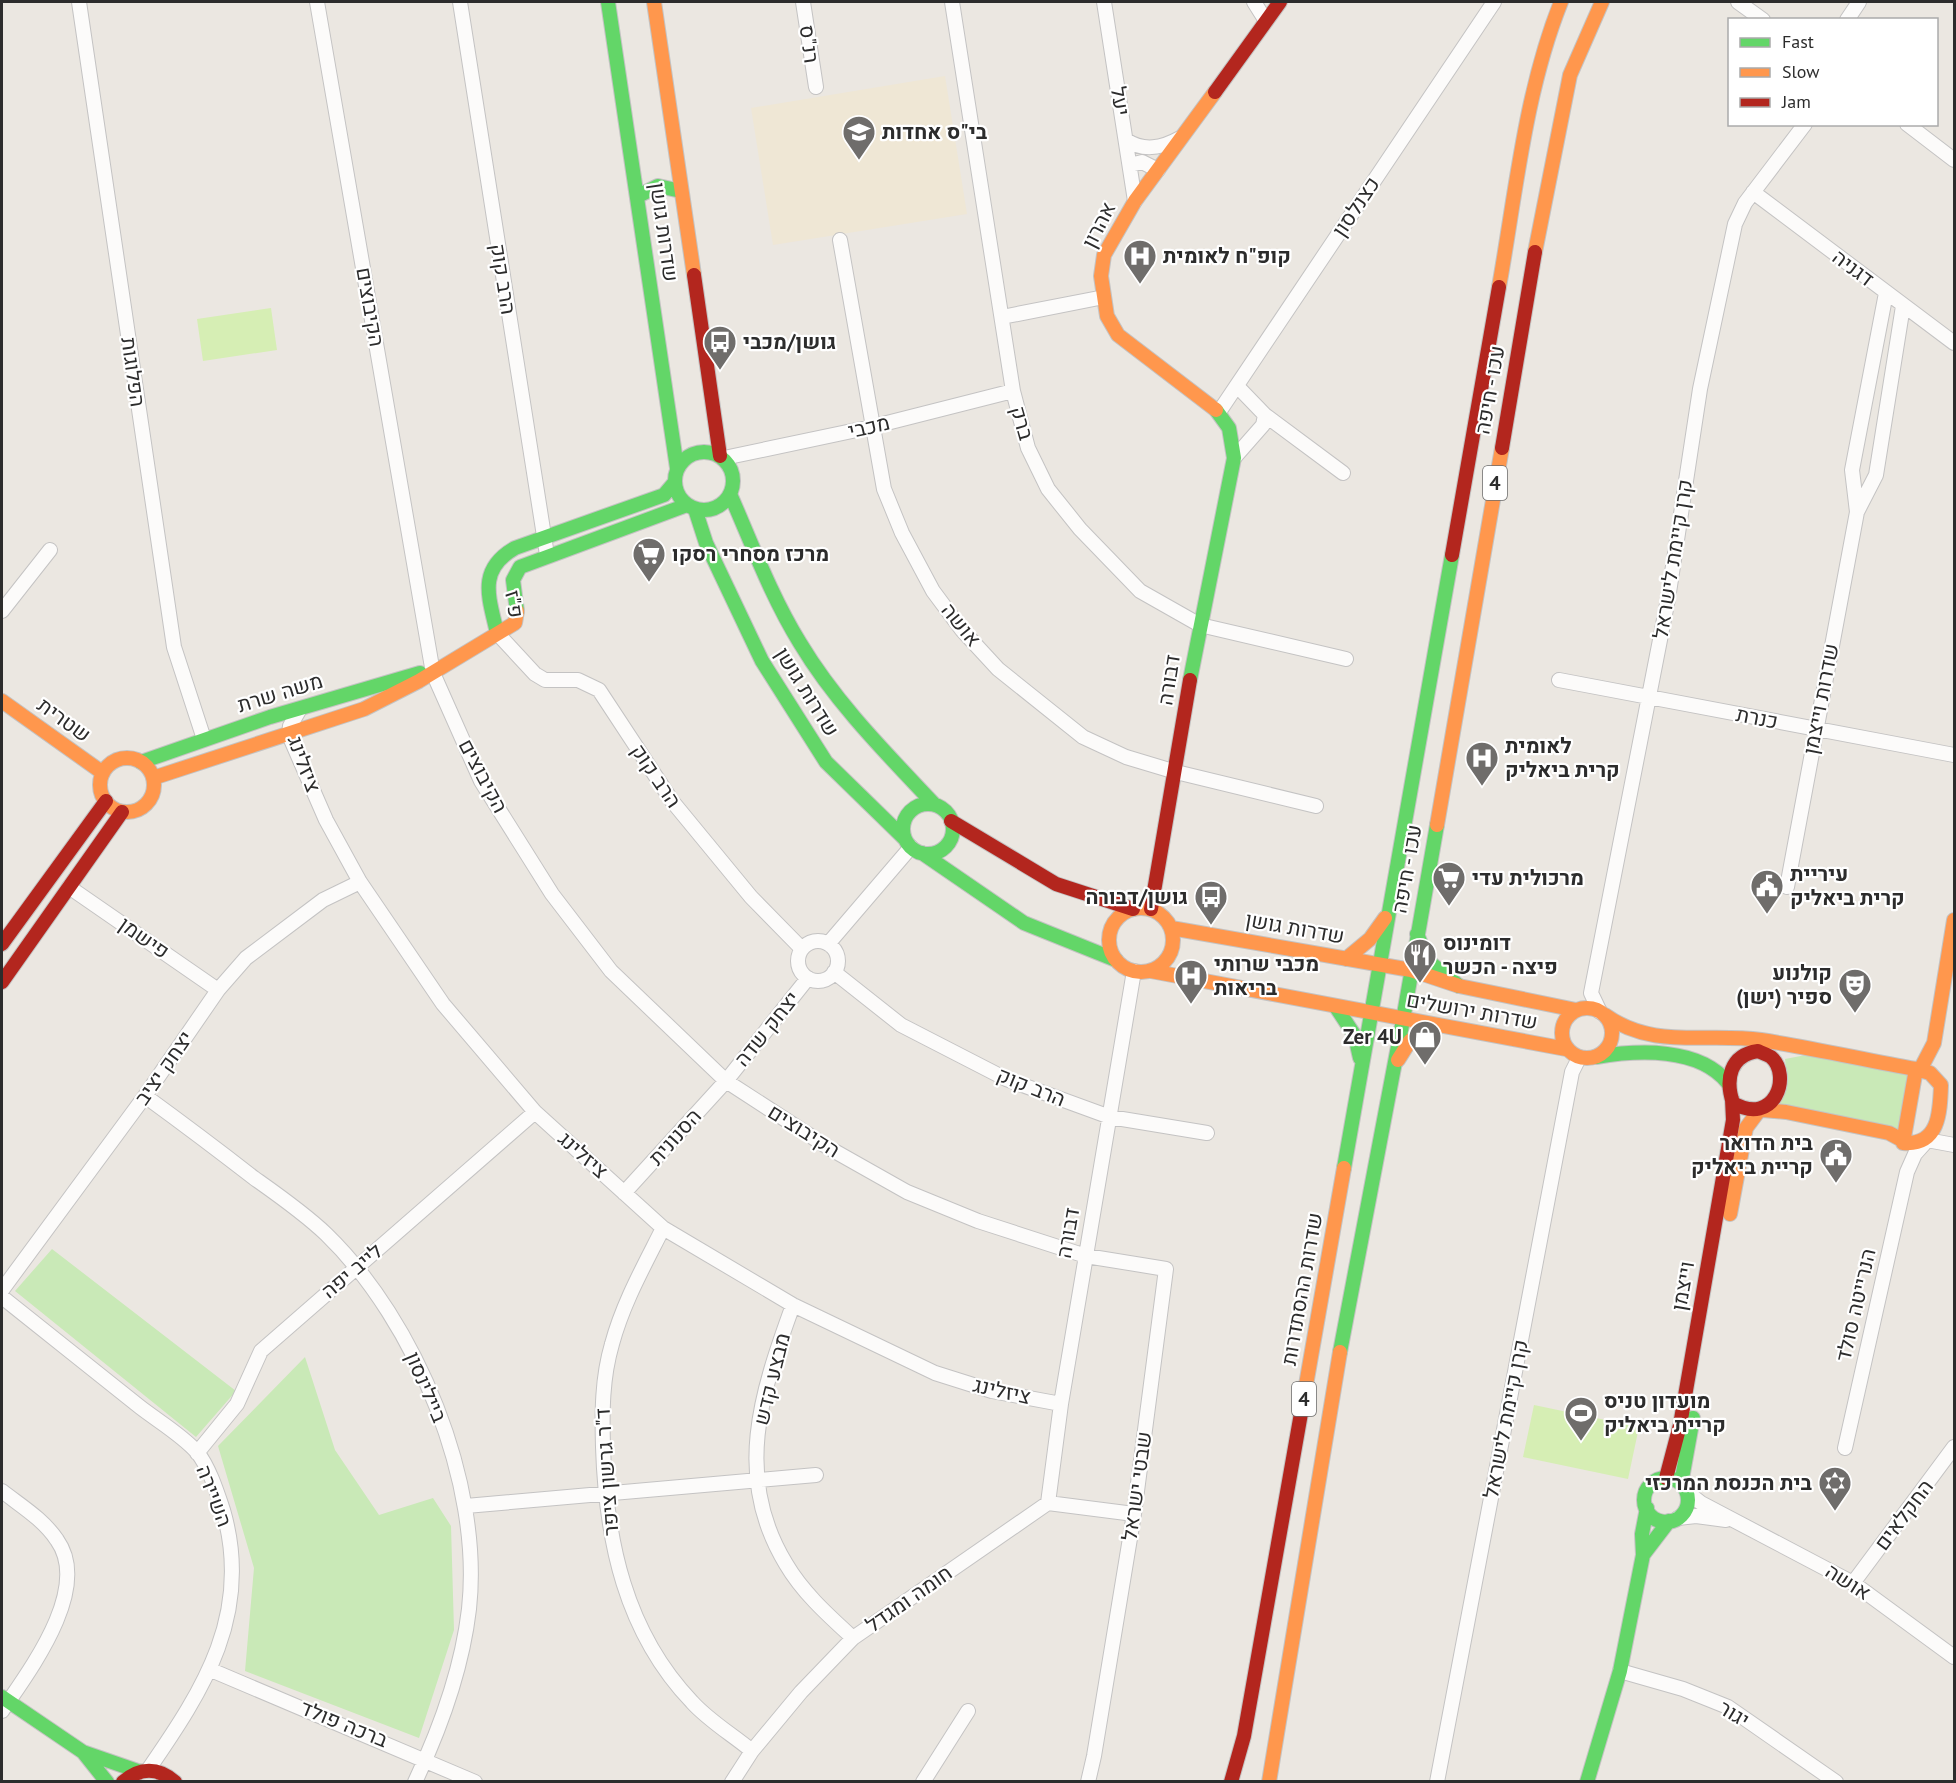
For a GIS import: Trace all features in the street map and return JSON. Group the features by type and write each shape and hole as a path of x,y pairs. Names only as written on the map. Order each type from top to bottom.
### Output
{"main road":[{"name":"שדרות גושן","path":"608,2 638,196 676,475"},
{"name":"שדרות גושן","path":"654,2 722,457"},
{"name":"אהרון","path":"1234,458 1232,432 1219,412 1118,335 1107,316 1101,276 1104,255 1135,201 1280,2"},
{"name":"עכו - חיפה","path":"1379,964 1533,95 1546,40 1561,2"},
{"name":"עכו - חיפה","path":"1411,970 1545,196 1570,75 1602,2"},
{"path":"638,196 647,188 658,185 681,191"},
{"path":"701,451 722,457 733,475 730,494 719,506 703,510 691,507 678,495 676,475 691,454 701,451"},
{"name":"דבורה","path":"1151,909 1200,625 1234,458"},
{"name":"פ\"ז","path":"676,475 664,495 504,553 491,565 491,602 497,633 511,626 516,619 511,583 515,571 547,555 691,507"},
{"name":"שדרות גושן","path":"730,494 766,576 800,643 871,737 934,804"},
{"name":"שדרות גושן","path":"691,507 768,671 826,762 913,846 1024,923 1116,960"},
{"name":"משה שרת","path":"153,778 364,709 433,673 497,633"},
{"name":"משה שרת","path":"141,762 204,739 416,673 433,673"},
{"name":"שטרית","path":"2,701 103,773"},
{"path":"119,759 141,762 153,778 152,796 147,803 132,812 122,812 106,801 100,788 103,773 107,767 119,759"},
{"path":"2,944 106,801"},
{"path":"934,804 947,813 951,820 952,836 937,852 913,846 903,824 911,810 918,806 934,804"},
{"path":"2,982 122,812"},
{"path":"951,820 1056,884 1133,909 1151,909 1159,914 1171,928 1172,949 1160,966 1151,971"},
{"path":"1133,909 1115,921 1109,940 1116,960 1134,971 1151,971 1370,1014"},
{"path":"1346,959 1370,939 1388,913"},
{"path":"1902,1142 1918,1069 1934,1043 1954,920"},
{"name":"שדרות גושן","path":"1171,928 1411,970"},
{"path":"1417,933 1428,961 1459,986"},
{"name":"4","path":"1370,1014 1379,964"},
{"name":"4","path":"1269,1782 1341,1344 1411,970"},
{"name":"שדרות ירושלים","path":"1411,970 1459,986 1576,1010"},
{"path":"1336,1007 1355,1036 1362,1066"},
{"path":"1663,1038 1759,1040 1918,1069 1930,1073 1941,1085 1941,1104 1925,1142 1902,1142 1889,1133 1786,1112 1744,1109 1732,1099 1728,1083 1719,1069 1692,1061 1630,1052 1579,1058 1566,1049 1561,1030 1566,1018 1576,1010 1588,1008 1623,1028 1663,1038 1701,1047 1765,1053 1824,1052"},
{"name":"שדרות ירושלים","path":"1370,1014 1566,1049"},
{"name":"שדרות ההסתדרות","path":"1231,1782 1244,1736 1370,1014"},
{"path":"1594,1058 1608,1048 1611,1040 1612,1031 1602,1014"},
{"path":"1394,1067 1410,1041 1430,1025"},
{"path":"1728,1083 1733,1063 1743,1053 1749,1052"},
{"path":"1761,1111 1777,1095 1781,1078 1778,1065 1765,1053"},
{"name":"וייצמן","path":"1666,1478 1683,1414 1733,1120 1732,1099"},
{"name":"וייצמן","path":"1684,1488 1743,1138 1749,1122 1761,1111"},
{"path":"1587,1782 1620,1671 1643,1555 1642,1534 1647,1509 1645,1499 1649,1487 1666,1478 1684,1488 1686,1508 1643,1555"},
{"path":"1647,1509 1658,1520 1673,1520"},
{"path":"4,1703 83,1752 143,1770 159,1771 175,1782"},
{"path":"83,1752 107,1782"},
{"path":"123,1782 143,1770"}],"street":[{"name":"הפלוגות","path":"79,2 174,647 204,739"},
{"name":"הקיבוצים","path":"317,2 433,673 481,781 552,894 611,971 726,1081 829,1148 907,1192 978,1221 1086,1256"},
{"name":"הרב קוק","path":"460,2 547,555"},
{"name":"רנ\"ס","path":"803,2 816,87"},
{"name":"ברק","path":"952,2 1012,391 1028,448 1048,489 1080,529 1140,591 1200,625 1346,659"},
{"name":"יעל","path":"1104,2 1135,201"},
{"path":"1254,2 1266,21"},
{"name":"כצנלסון","path":"1219,412 1494,2"},
{"path":"1738,2 1760,18"},
{"path":"1848,18 1860,2"},
{"name":"קרן קיימת לישראל","path":"1602,1014 1591,993 1668,599 1700,389 1735,224 1753,192 1803,126"},
{"path":"1910,126 1954,160"},
{"path":"1126,140 1134,145 1152,148 1182,137"},
{"path":"1130,165 1142,162 1158,170"},
{"name":"דגניה","path":"1753,192 1954,343"},
{"name":"אושה","path":"840,240 884,489 902,533 933,591 962,630 998,669 1083,737 1126,757 1176,772 1316,806"},
{"name":"שדרות וייצמן","path":"1857,512 1852,470 1886,293"},
{"path":"1002,317 1104,297"},
{"name":"שדרות וייצמן","path":"1786,887 1857,512 1876,475 1903,306"},
{"path":"1237,386 1265,415 1343,472"},
{"name":"מכבי","path":"722,457 872,427 1012,391"},
{"path":"1234,458 1263,425 1265,415"},
{"path":"2,611 50,550"},
{"name":"הרב קוק","path":"497,633 535,674 545,680 578,680 599,690 672,801 751,897 802,949"},
{"name":"כנרת","path":"1559,680 1954,755"},
{"name":"ציזלינג","path":"300,709 290,726 289,735 326,820 360,882 443,1004 536,1112 624,1193 663,1228 793,1305 935,1374 992,1391 1061,1404"},
{"path":"828,944 913,846"},
{"name":"יצחק יציב","path":"2,1290 145,1096 218,990 246,958 323,900 360,882"},
{"name":"פישמן","path":"69,887 218,990"},
{"path":"811,942 828,944 836,954 834,972 819,980 808,978 798,965 802,949 811,942"},
{"name":"דבורה","path":"1048,1503 1061,1404 1134,971"},
{"name":"הרב קוק","path":"834,972 901,1025 1006,1079 1110,1117 1207,1133"},
{"name":"יצחק שדה","path":"726,1081 808,978"},
{"name":"קרן קיימת לישראל","path":"1437,1782 1572,1072 1579,1058"},
{"name":"הסנונית","path":"624,1193 726,1081"},
{"path":"1941,1085 1954,1089"},
{"name":"ביילינסון","path":"145,1096 282,1198 325,1233 357,1268 409,1346 438,1410 466,1506 469,1608 456,1677 415,1782"},
{"name":"לייב יפה","path":"197,1453 237,1404 261,1351 536,1112"},
{"name":"הנרייטה סולד","path":"1902,1142 1907,1172"},
{"path":"1925,1142 1954,1145"},
{"name":"הנרייטה סולד","path":"1845,1448 1907,1172 1915,1154 1925,1142"},
{"name":"ד\"ר גרשון ציפר","path":"663,1228 626,1301 611,1345 601,1395 605,1494 614,1554 635,1616 658,1658 692,1703 752,1751"},
{"name":"שבטי ישראל","path":"1086,1256 1166,1269 1134,1514 1088,1782"},
{"name":"השיירה","path":"2,1297 197,1453 218,1494 229,1539 232,1590 211,1670 186,1715 143,1770"},
{"name":"מבצע קדש","path":"793,1305 771,1364 759,1419 755,1481 766,1521 786,1564 816,1604 853,1638"},
{"name":"החקלאים","path":"1853,1583 1954,1447"},
{"path":"466,1506 816,1475"},
{"name":"אושה","path":"1684,1488 1733,1521 1789,1547 1853,1583 1954,1657"},
{"path":"2,1491 41,1521 59,1542 68,1569 63,1607 47,1641 4,1703"},
{"path":"1048,1503 1134,1514"},
{"name":"חומה ומגדל","path":"732,1782 752,1751 801,1692 853,1638 1048,1503"},
{"name":"אושה","path":"1673,1520 1696,1516 1733,1521"},
{"name":"ברכה פולד","path":"211,1670 426,1758 475,1782"},
{"name":"יגור","path":"1620,1671 1683,1689 1728,1707 1836,1782"},
{"path":"923,1782 968,1711"}],"shaded area":[{"name":"בי\"ס אחדות","path":"945,76 967,214 773,245 751,108"}],"green space":[{"path":"271,308 277,350 203,361 197,319"},
{"path":"1806,1055 1910,1074 1898,1133 1779,1105 1786,1068 1785,1059"},
{"path":"52,1249 236,1391 196,1437 15,1291"},
{"path":"305,1357 335,1450 379,1515 433,1498 451,1526 454,1630 419,1738 245,1671 254,1568 218,1446"},
{"name":"מועדון טניס קריית ביאליק","path":"1534,1405 1639,1427 1628,1479 1523,1457"}],"traffic: fast":[{"path":"608,2 677,468"},
{"path":"638,196 658,186 681,191"},
{"path":"1190,680 1234,458 1229,428 1216,410"},
{"path":"698,452 710,452 725,460 733,475 733,481 733,487 725,502 710,510 698,510 683,502 675,487 675,475 683,460 698,452"},
{"path":"497,633 491,608 489,585 490,575 503,556 515,548 664,495 675,482"},
{"path":"730,494 780,607 814,665 862,727 934,804"},
{"path":"517,611 513,580 520,567 687,505"},
{"path":"695,509 706,543 762,661 826,762 905,839"},
{"path":"1344,1168 1452,555"},
{"path":"141,762 270,717 420,673"},
{"path":"928,804 942,808 949,815 953,829 949,843 942,850 928,854 914,850 907,843 903,829 907,815 914,808 928,804"},
{"path":"1340,1352 1403,1020 1437,825"},
{"path":"922,853 1024,923 1116,960"},
{"path":"1417,934 1428,961 1459,986"},
{"path":"1336,1007 1355,1036 1360,1058"},
{"path":"1596,1057 1630,1053 1685,1057 1716,1071 1728,1083"},
{"path":"1681,1484 1693,1418"},
{"path":"1666,1478 1681,1485 1688,1500 1681,1515 1666,1522 1651,1515 1644,1500 1651,1485 1666,1478"},
{"path":"1587,1782 1620,1671 1643,1555 1642,1534 1647,1508"},
{"path":"1643,1555 1669,1521"},
{"path":"2,1697 83,1752 138,1771"},
{"path":"83,1752 107,1782"}],"traffic: slow":[{"path":"654,2 694,275"},
{"path":"1499,287 1530,107 1549,36 1561,2"},
{"path":"1535,252 1570,75 1602,2"},
{"path":"1215,92 1135,201 1104,255 1101,276 1107,316 1118,335 1216,410"},
{"path":"1437,825 1502,448"},
{"path":"153,778 364,709 419,681 515,623 517,611"},
{"path":"2,701 103,773"},
{"path":"127,758 137,760 146,766 152,775 154,785 152,795 146,804 137,810 127,812 117,810 108,804 102,795 100,785 102,775 108,766 117,760 127,758"},
{"path":"1141,908 1159,913 1164,917 1168,922 1173,940 1168,958 1164,963 1159,967 1141,972 1123,967 1118,963 1114,958 1109,940 1114,922 1118,917 1123,913 1141,908"},
{"path":"1346,959 1370,939 1385,918"},
{"path":"1920,1070 1934,1043 1954,920"},
{"path":"1171,928 1411,970 1459,986 1576,1010"},
{"path":"1151,971 1566,1049"},
{"path":"1582,1008 1592,1008 1605,1015 1612,1028 1612,1033 1612,1038 1605,1051 1592,1058 1582,1058 1573,1054 1566,1047 1562,1038 1562,1028 1566,1019 1573,1012 1582,1008"},
{"path":"1605,1015 1642,1033 1681,1038 1761,1040 1916,1069"},
{"path":"1398,1060 1410,1041 1430,1025"},
{"path":"1916,1069 1930,1073 1941,1085 1940,1106 1931,1133 1915,1143 1903,1143 1916,1069"},
{"path":"1763,1110 1786,1112 1889,1133 1902,1140"},
{"path":"1730,1214 1746,1128 1758,1112"},
{"path":"1303,1402 1344,1168"},
{"path":"1269,1782 1340,1352"}],"traffic: jam":[{"path":"1215,92 1280,2"},
{"path":"1502,448 1535,252"},
{"path":"694,275 720,456"},
{"path":"1452,555 1499,287"},
{"path":"1151,909 1190,680"},
{"path":"2,944 106,801"},
{"path":"2,982 122,812"},
{"path":"951,821 1056,884 1133,909"},
{"path":"1758,1051 1771,1057 1777,1065 1780,1075 1779,1086 1776,1096 1769,1104 1760,1108 1748,1109 1733,1103 1730,1077 1741,1057 1758,1051"},
{"path":"1666,1478 1680,1425 1733,1120 1732,1099"},
{"path":"1231,1782 1244,1736 1303,1402"},
{"path":"123,1782 142,1771 156,1771 175,1782"}],"place":[{"name":"בי\"ס אחדות","path":"859,161"},
{"name":"קופ\"ח לאומית","path":"1140,285"},
{"name":"גושן/מכבי","path":"720,371"},
{"name":"מרכז מסחרי רסקו","path":"649,583"},
{"name":"לאומית קרית ביאליק","path":"1482,787"},
{"name":"מרכולית עדי","path":"1449,907"},
{"name":"עיריית קרית ביאליק","path":"1767,915"},
{"name":"גושן/דבורה","path":"1211,926"},
{"name":"דומינוס פיצה - הכשר","path":"1420,984"},
{"name":"מכבי שרותי בריאות","path":"1191,1005"},
{"name":"קולנוע ספיר (ישן)","path":"1855,1014"},
{"name":"Zer 4U","path":"1425,1066"},
{"name":"בית הדואר קריית ביאליק","path":"1836,1184"},
{"name":"מועדון טניס קריית ביאליק","path":"1581,1442"},
{"name":"בית הכנסת המרכזי","path":"1835,1512"}]}
